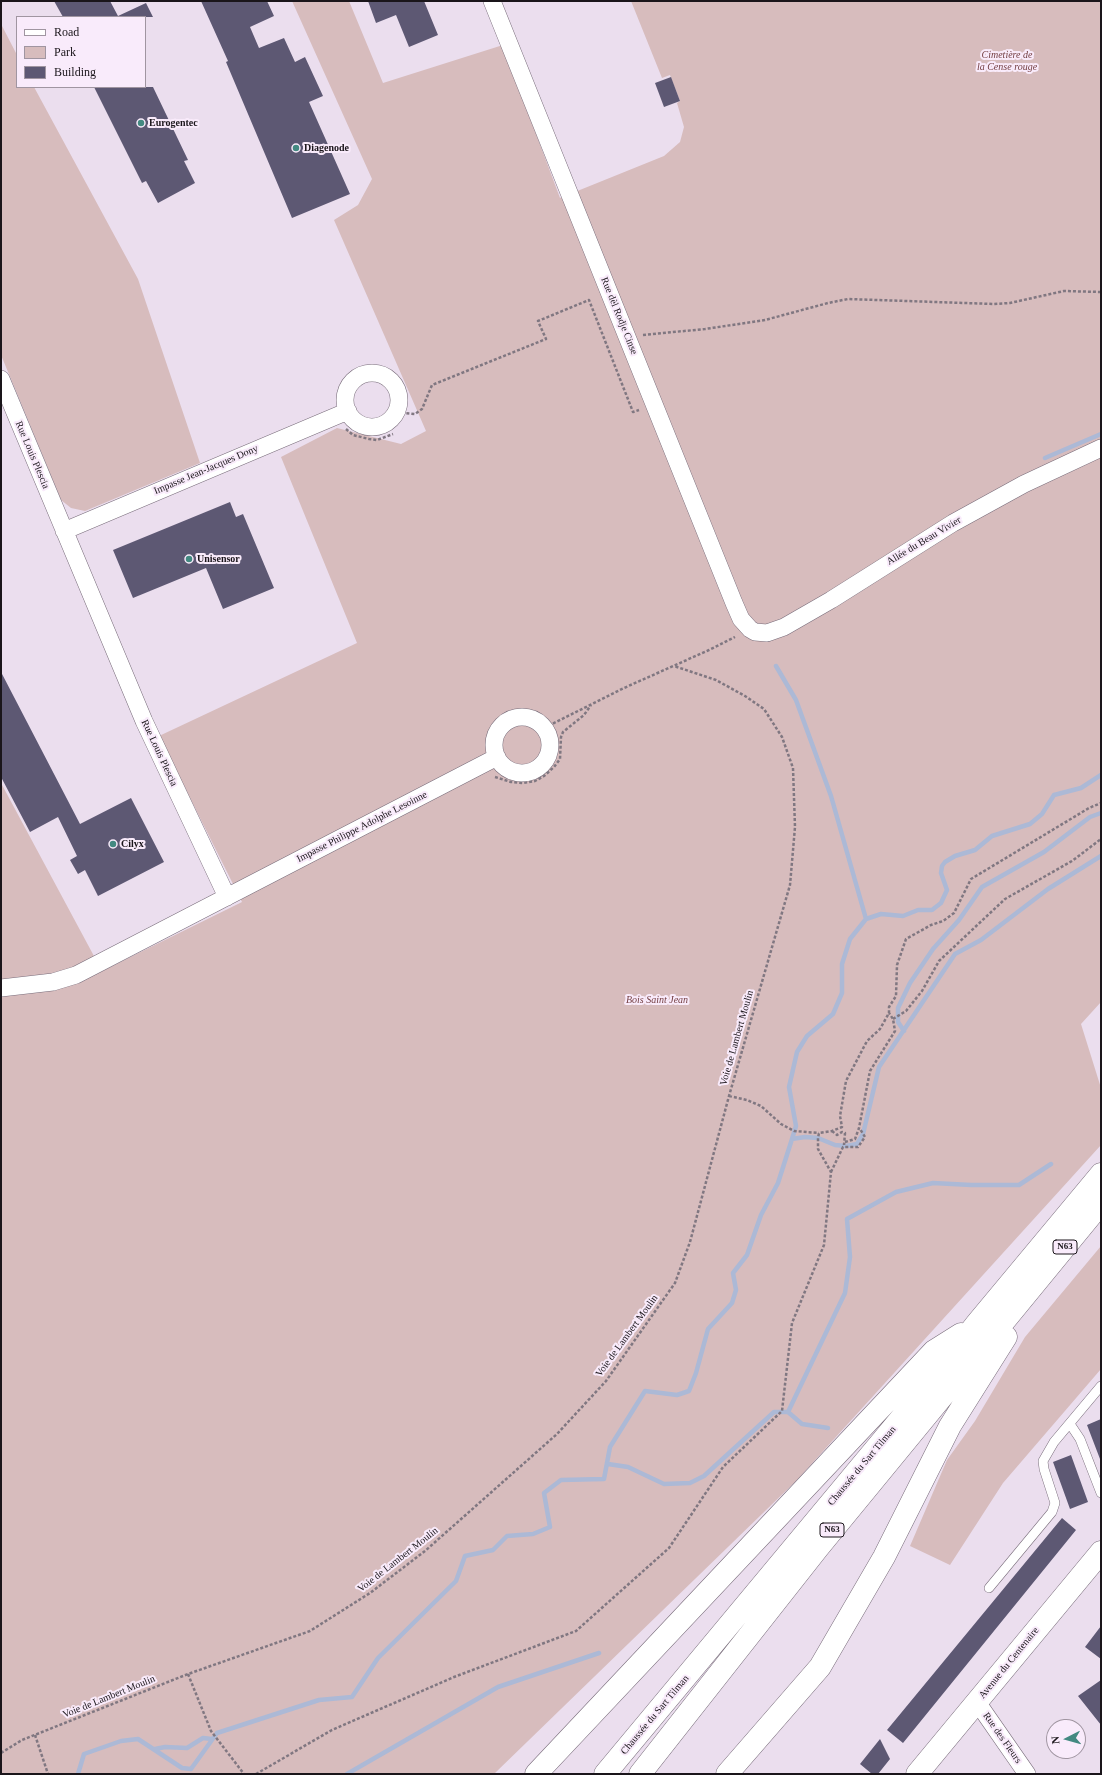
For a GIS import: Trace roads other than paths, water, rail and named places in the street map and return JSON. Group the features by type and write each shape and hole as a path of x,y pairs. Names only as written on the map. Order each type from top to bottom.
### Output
{"main road":[{"name":"Chaussée du Sart Tilman","path":"605,1774 922,1393 977,1323 1101,1174"},
{"name":"Chaussée du Sart Tilman","path":"640,1774 818,1548 1101,1203"},
{"path":"727,1774 820,1667 884,1558 950,1426 1012,1327 1029,1290"},
{"path":"536,1774 934,1351 977,1323"},
{"name":"Avenue du Centenaire","path":"917,1774 1101,1552"}],"street":[{"name":"Rue dèl Rodje Cinse","path":"492,1 734,603 741,619 750,629"},
{"path":"377,373 386,376 393,382 399,399 394,417 387,423 378,427 370,427 360,424 353,419 348,412 346,404 348,389 359,377 377,373"},
{"name":"Rue Louis Plescia","path":"1,379 150,735 227,897"},
{"name":"Impasse Jean-Jacques Dony","path":"64,531 348,412"},
{"name":"Allée du Beau Vivier","path":"750,629 755,632 767,633 784,627 953,523 1030,481 1101,448"},
{"path":"523,717 533,719 544,728 550,739 548,757 543,765 536,770 527,773 518,773 509,770 502,765 497,758 494,748 495,739 499,730 505,723 514,718 523,717"},
{"name":"Impasse Philippe Adolphe Lesoinne","path":"227,897 497,758"},
{"path":"1,988 53,982 76,975 227,897"},
{"name":"Rue des Fleurs","path":"977,1702 1027,1774"}],"lane":[{"path":"989,1588 1055,1508 1054,1498 1044,1469 1043,1461 1054,1442 1101,1386"},
{"path":"1070,1424 1080,1439 1101,1493"}],"waterway":[{"path":"1045,458 1101,434"},
{"path":"776,666 796,700 831,796 866,919"},
{"path":"78,1774 84,1754 121,1741 138,1739 182,1768 191,1769 217,1733 319,1700 352,1697 378,1658 456,1581 465,1556 493,1550 507,1536 533,1534 550,1527 544,1493 561,1480 604,1479 610,1447 645,1391 677,1395 689,1391 696,1373 708,1329 732,1303 736,1290 733,1273 747,1255 761,1215 778,1183 796,1126 789,1087 797,1052 807,1036 833,1014 842,993 842,964 850,939 866,919 881,914 903,916 918,910 932,910 941,903 947,890 941,873 942,866 945,862 955,856 975,850 992,836 1030,824 1042,814 1054,795 1081,788 1101,775"},
{"path":"904,1031 898,1022 898,1008 910,983 933,949 959,920 982,887 1044,852 1090,817 1101,813"},
{"path":"792,1139 805,1137 818,1138 835,1145 846,1146 857,1144 863,1134 879,1067 955,954 981,940 1048,889 1101,856"},
{"path":"788,1412 845,1293 850,1257 847,1219 896,1192 933,1183 1019,1185 1051,1164"},
{"path":"608,1464 628,1467 664,1484 690,1483 704,1476 774,1412 788,1412 802,1424 828,1428"},
{"path":"347,1774 498,1687 599,1653"},
{"path":"155,1749 165,1747 187,1748 203,1738 212,1739"}],"place":[{"name":"Eurogentec","path":"141,123"},
{"name":"Diagenode","path":"296,148"},
{"name":"Unisensor","path":"189,559"},
{"name":"Cilyx","path":"113,844"}],"park label":[{"name":"Cimetière de la Cense rouge","path":"1007,60"},
{"name":"Bois Saint Jean","path":"657,1000"}]}
